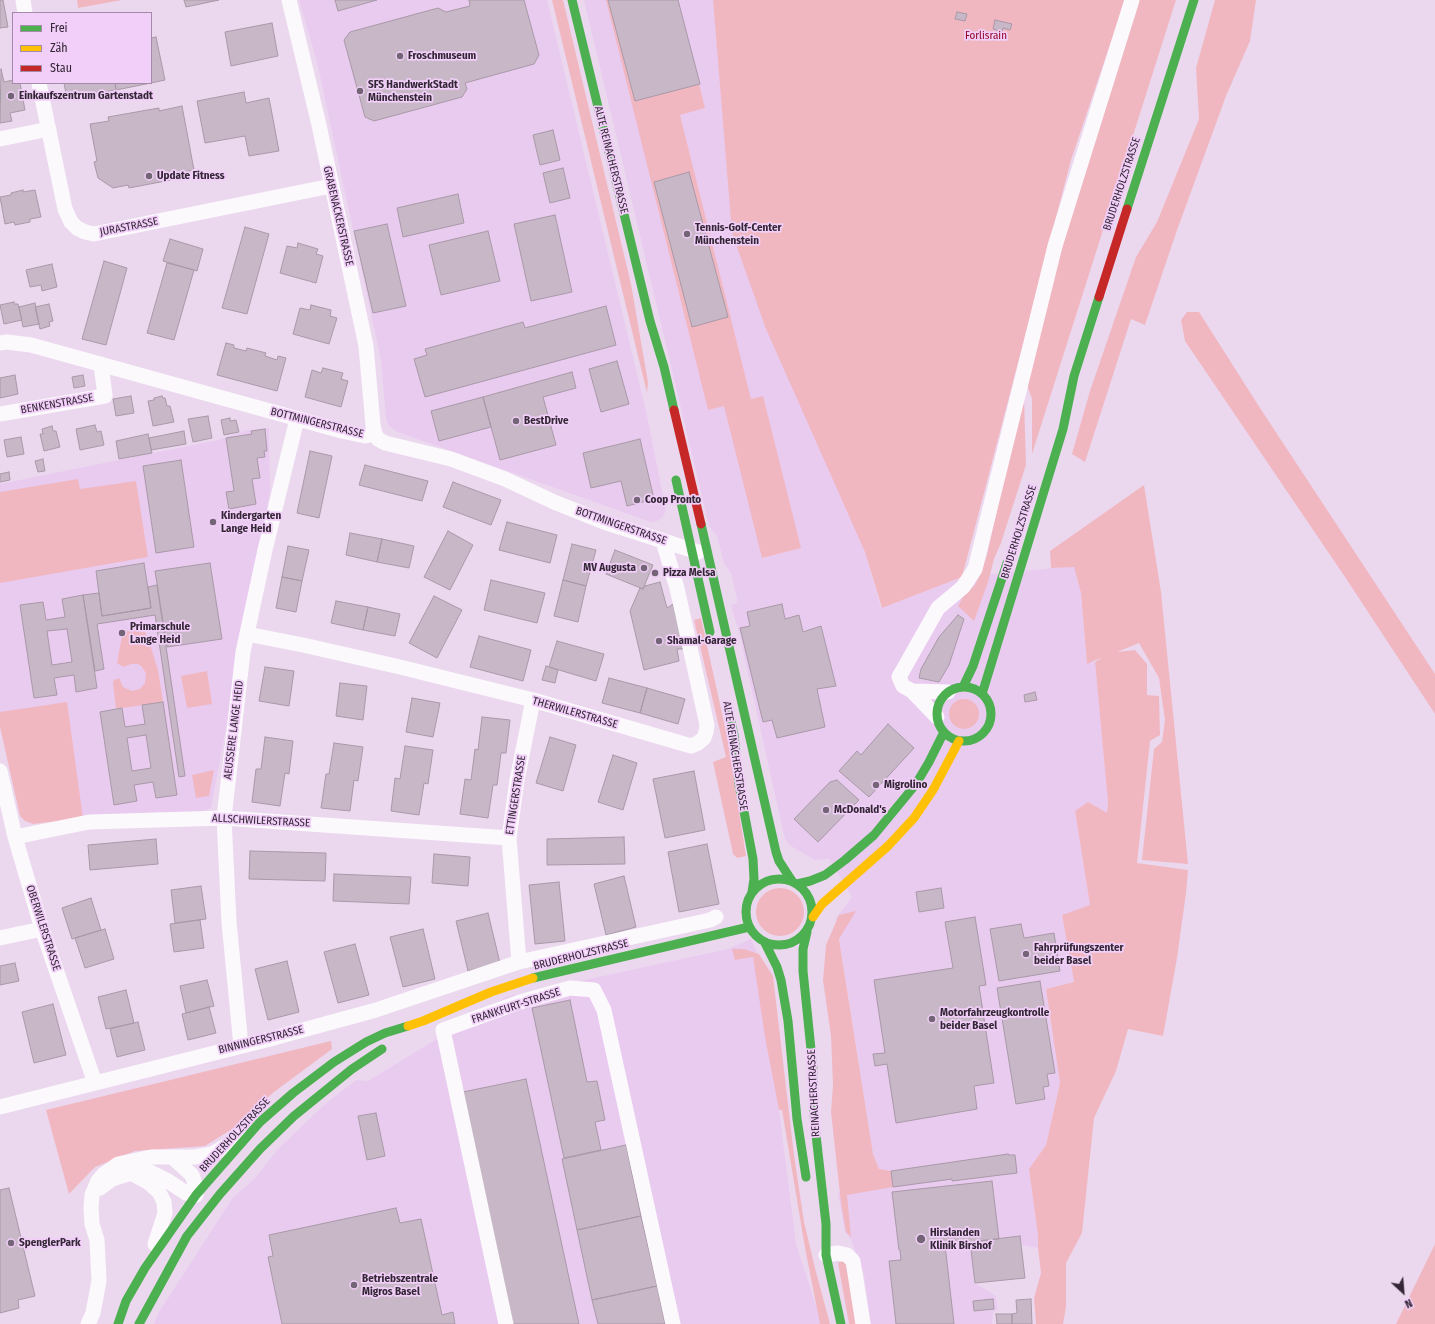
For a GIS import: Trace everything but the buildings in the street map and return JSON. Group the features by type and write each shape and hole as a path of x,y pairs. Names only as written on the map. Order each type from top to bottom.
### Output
{"main road":[{"name":"ALTE REINACHERSTRASSE","path":"572,0 650,321 664,367 709,555 776,852 779,861 794,882"},
{"name":"BRUDERHOLZSTRASSE","path":"982,694 1063,429 1074,376 1194,0"},
{"name":"ALTE REINACHERSTRASSE","path":"650,321 652,356"},
{"name":"BRUDERHOLZSTRASSE","path":"1055,418 1074,376"},
{"path":"673,469 713,643"},
{"name":"BRUDERHOLZSTRASSE","path":"963,687 973,666 1010,554"},
{"path":"963,687 970,687 982,694 988,700 992,716 990,724 985,732 977,738 969,741 960,741 951,738 944,732 937,717 941,699 955,688 963,687"},
{"name":"ALTE REINACHERSTRASSE","path":"725,697 734,735 739,785 753,859 754,880 752,892"},
{"path":"944,732 916,784 899,806 874,835 845,860 826,875 810,881 794,882 785,879 770,880 752,892 747,903 746,915 750,927 758,938 765,943 777,946 790,944 801,938 807,932 813,916 822,904 888,846 914,818 933,790 960,741"},
{"path":"794,882 808,894 813,916"},
{"name":"BRUDERHOLZSTRASSE","path":"118,1324 126,1301 145,1268 196,1195 260,1122 293,1093 334,1062 385,1032 423,1022 491,992 541,976 750,927"},
{"name":"REINACHERSTRASSE","path":"807,932 803,949 803,971 813,1069 814,1117 826,1224 826,1255 841,1324"},
{"name":"REINACHERSTRASSE","path":"765,943 777,967 781,980 788,1021 797,1119 807,1183"},
{"name":"BRUDERHOLZSTRASSE","path":"400,1039 423,1022"},
{"path":"139,1324 187,1236 220,1194 260,1149 294,1116 329,1087 352,1069 388,1046"},
{"name":"REINACHERSTRASSE","path":"816,1238 826,1255"}],"street":[{"path":"23,0 25,12"},
{"name":"GRABENACKERSTRASSE","path":"289,0 332,186 366,346 375,434"},
{"path":"937,717 912,691 903,686 899,677 938,608 963,587 974,569 1055,246 1132,0"},
{"name":"JURASTRASSE","path":"39,84 67,216 77,228 85,232 94,234 332,186"},
{"path":"0,139 49,129"},
{"name":"BOTTMINGERSTRASSE","path":"0,343 7,342 31,345 297,419 365,436 375,434 378,439 385,443 451,459 505,479 581,513 692,551"},
{"name":"BENKENSTRASSE","path":"0,414 105,396 101,364"},
{"name":"AEUSSERE LANGE HEID","path":"241,1046 229,922 224,818 243,652 265,550 297,419"},
{"name":"THERWILERSTRASSE","path":"247,634 400,667 533,700 691,746 704,738 707,725 677,588 663,541"},
{"path":"692,551 709,555"},
{"path":"912,691 948,692"},
{"name":"ETTINGERSTRASSE","path":"519,962 509,838 516,780 533,700"},
{"name":"OBERWILERSTRASSE","path":"0,771 2,789 42,929 94,1083"},
{"name":"ALLSCHWILERSTRASSE","path":"15,837 90,822 224,818 509,838"},
{"name":"BINNINGERSTRASSE","path":"0,1107 376,1010 519,962 710,920 716,917"},
{"path":"0,938 42,929"},
{"name":"FRANKFURT-STRASSE","path":"506,1324 443,1030 520,1002 570,988 594,990 604,1010 673,1324"},
{"path":"88,1324 93,1313 99,1281 97,1240 92,1224 91,1211 92,1195 98,1181 104,1174 118,1164 151,1158 173,1158 212,1154 229,1144 250,1125 260,1122"},
{"path":"92,1195 112,1179 130,1173 150,1172 168,1181 186,1193 196,1195 192,1175 173,1158"},
{"path":"130,1173 148,1182 159,1192 164,1202 165,1213 163,1221 145,1268"},
{"path":"826,1255 838,1253 847,1255 853,1262 863,1324"}],"shaded area":[{"path":"299,0 547,0 646,411 666,511 662,518 651,522 406,435 389,426 386,419 381,360 317,62"},
{"path":"584,0 713,0 721,89 865,552 881,608 962,577 1074,566 1081,593 1087,663 1095,662 1108,802 1107,813 1075,811 1090,905 1062,915 1074,982 1046,989 1060,1083 1046,1145 1029,1169 1038,1236 1038,1248 1021,1245 1019,1236 970,1242 975,1283 996,1296 997,1310 993,1312 992,1324 871,1324 864,1274 851,1240 845,1232 838,1193 893,1187 879,1169 873,1154 836,918 852,897 829,859 815,860 791,846 786,841 784,835 738,628 731,605 738,603 732,575 724,563 717,536 709,526"},
{"name":"Primarschule Lange Heid","path":"269,428 270,493 211,808 199,813 161,812 83,818 0,712 0,484 218,440 248,430"},
{"path":"751,939 760,960 796,1244 822,1324 154,1324 159,1312 232,1199 256,1177 277,1150 324,1105 356,1080 368,1081 506,997 728,949"}],"green space":[{"path":"77,0 122,0 78,8"},
{"path":"552,0 563,0 631,284 648,382 647,393"},
{"name":"Tennis-Golf-Center Münchenstein","path":"606,0 678,0 705,108 680,115 751,399 763,396 801,548 762,558 724,406 708,410"},
{"name":"Forlisrain","path":"713,0 1125,0 1071,160 962,577 882,608 865,552 766,329 732,233"},
{"path":"1137,0 1176,0 1032,454 1032,399 1027,385 1068,215"},
{"path":"1215,0 1256,0 1250,41 1226,96 1176,233 1145,325 1131,319 1085,462 1072,454 1090,391 1136,257 1157,222 1199,119 1196,68"},
{"path":"1187,312 1199,312 1260,408 1435,674 1435,714 1345,577 1185,341 1181,320"},
{"path":"1024,397 1026,465 974,621 958,606 963,597 975,585 987,555"},
{"path":"78,479 80,489 136,481 148,557 0,583 0,492"},
{"path":"1144,485 1161,592 1188,864 1142,860 1154,749 1162,742 1165,720 1159,678 1139,643 1117,652 1135,650 1147,664 1147,695 1159,696 1160,735 1150,741 1137,863 1188,870 1186,893 1177,958 1163,1036 1128,1029 1116,1071 1094,1118 1082,1233 1066,1263 1066,1307 1063,1324 1036,1324 1034,1298 1041,1273 1038,1236 1029,1169 1046,1145 1060,1083 1046,989 1074,982 1062,915 1090,905 1075,811 1088,802 1107,813 1108,802 1095,662 1103,657 1087,664 1081,593 1074,567 1051,568 1050,551"},
{"path":"701,618 727,736 746,856 737,858 733,854 713,762 726,757 694,620"},
{"path":"144,630 158,670 163,702 116,709 113,683 114,680 119,678 123,687 132,691 140,689 145,683 146,673 138,664 131,664 123,667 117,663 122,636 127,631"},
{"path":"207,671 212,704 187,708 181,676"},
{"path":"964,699 975,703 979,714 975,725 964,729 953,725 949,714 953,703"},
{"path":"67,702 83,818 33,824 25,821 20,816 0,727 0,712"},
{"path":"214,770 209,796 196,798 192,775"},
{"path":"775,888 785,888 797,895 804,907 804,917 797,929 785,936 775,936 767,932 760,925 756,917 756,907 760,899 767,892"},
{"path":"856,911 839,939 873,1154 879,1169 891,1171 893,1187 847,1195 851,1237 846,1232 841,1203 831,1112 833,1085 831,1036 823,980 826,945 839,915"},
{"path":"732,949 744,949 759,954 773,976 794,1155 804,1222 830,1324 820,1324 805,1248 782,1110 779,1110 765,1037 753,957 735,960"},
{"path":"331,1041 332,1049 274,1092 237,1126 205,1146 135,1151 95,1167 69,1194 46,1110"},
{"path":"1435,1244 1435,1324 1396,1324"},
{"path":"842,1261 848,1263 858,1324 849,1324 838,1263"}],"traffic: fast":[{"path":"572,0 650,321 664,367 674,410"},
{"path":"1127,209 1194,0"},
{"path":"982,694 1063,429 1074,376 1099,297"},
{"path":"676,480 710,632"},
{"path":"701,524 776,852 779,861 792,881"},
{"path":"963,687 973,666 1007,563"},
{"path":"964,687 974,689 983,695 989,704 991,714 989,724 983,733 974,739 964,741 954,739 945,733 939,724 937,714 939,704 945,695 954,689 964,687"},
{"path":"728,708 734,735 739,785 753,859 754,879 752,892"},
{"path":"797,884 825,875 874,835 916,784 944,732"},
{"path":"772,879 786,879 798,884 807,893 812,905 812,912 810,925 803,936 786,945 772,945 760,940 751,931 746,919 746,905 751,893 760,884 772,879"},
{"path":"533,978 749,927"},
{"path":"807,932 803,949 803,971 813,1069 814,1117 826,1224 826,1255 841,1324"},
{"path":"765,943 777,967 781,980 788,1021 797,1119 806,1177"},
{"path":"118,1324 126,1301 145,1268 196,1195 260,1122 293,1093 334,1062 366,1042 385,1033 408,1026"},
{"path":"139,1324 187,1236 220,1194 260,1149 294,1116 352,1069 382,1049"}],"traffic: slow":[{"path":"813,917 822,904 888,846 914,818 933,790 959,741"},
{"path":"408,1026 491,992 533,978"}],"traffic: jam":[{"path":"1099,297 1127,209"},
{"path":"674,410 701,524"}],"place":[{"name":"Froschmuseum","path":"400,56"},
{"name":"SFS HandwerkStadt Münchenstein","path":"360,91"},
{"name":"Einkaufszentrum Gartenstadt","path":"11,96"},
{"name":"Update Fitness","path":"149,176"},
{"name":"Tennis-Golf-Center Münchenstein","path":"687,234"},
{"name":"BestDrive","path":"516,421"},
{"name":"Coop Pronto","path":"637,500"},
{"name":"Kindergarten Lange Heid","path":"213,522"},
{"name":"MV Augusta","path":"644,568"},
{"name":"Pizza Melsa","path":"655,573"},
{"name":"Primarschule Lange Heid","path":"122,633"},
{"name":"Shamal-Garage","path":"659,641"},
{"name":"Migrolino","path":"876,785"},
{"name":"McDonald's","path":"826,810"},
{"name":"Fahrprüfungszenter beider Basel","path":"1026,954"},
{"name":"Motorfahrzeugkontrolle beider Basel","path":"932,1019"},
{"name":"Hirslanden Klinik Birshof","path":"921,1239"},
{"name":"SpenglerPark","path":"11,1243"},
{"name":"Betriebszentrale Migros Basel","path":"354,1285"}]}
